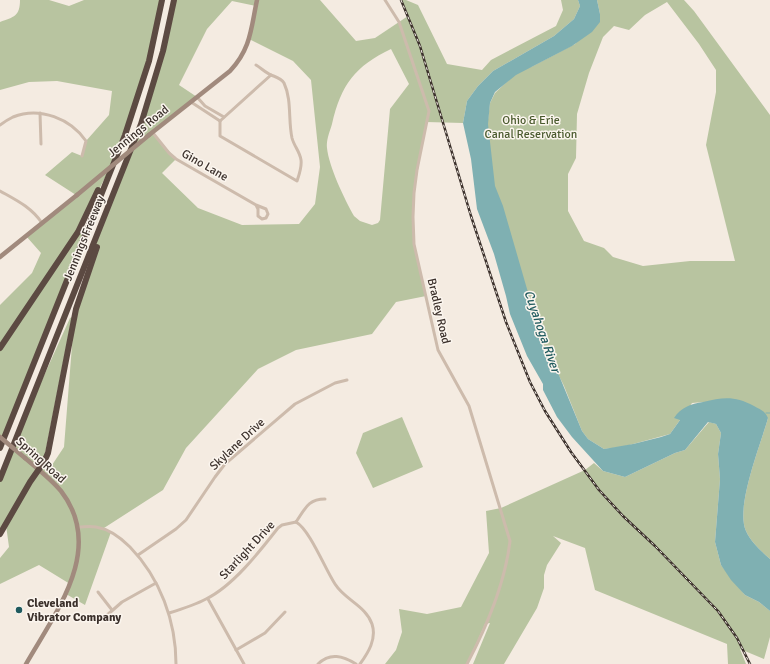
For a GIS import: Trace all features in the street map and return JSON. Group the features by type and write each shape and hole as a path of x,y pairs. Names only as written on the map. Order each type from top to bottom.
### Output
{"highway":[{"name":"Jennings Freeway","path":"0,448 125,135 144,79 154,42 162,0"},
{"name":"Jennings Freeway","path":"0,479 102,224 149,101 163,51 174,0"},
{"path":"0,348 78,232 114,160"},
{"path":"0,534 30,482 40,470 48,453 76,309 93,261 102,224"}],"street":[{"name":"Jennings Road","path":"0,258 230,71 244,54 249,42 257,0"},
{"name":"Bradley Road","path":"385,0 399,22 429,111 417,170 413,217 414,244 436,342 438,350 469,406 510,541 508,561 500,588 467,664"},
{"path":"256,65 271,75 276,76 283,82 288,97 292,136 302,162 300,175 297,181 220,136 220,121 271,75"},
{"path":"197,97 205,106 224,117"},
{"path":"191,102 220,121"},
{"path":"40,113 41,144"},
{"path":"0,125 13,117 27,114 40,113 55,116 80,132 86,141 82,156"},
{"name":"Gino Lane","path":"151,134 176,159 267,210 268,214 266,218 260,218 258,216 256,205"},
{"path":"0,191 35,213 42,223"},
{"name":"Skylane Drive","path":"138,555 176,529 186,520 214,477 225,464 295,404 334,383 347,380"},
{"name":"Spring Road","path":"0,437 40,470 62,492 70,506 78,527 79,553 74,575 64,597 26,664"},
{"path":"325,499 314,500 308,504 296,522 304,529 334,584 366,612 372,625 374,632 371,647 360,664"},
{"name":"Starlight Drive","path":"169,613 208,599 246,568 278,528 282,525 296,522"},
{"path":"78,527 96,526 111,532 138,555 156,583 169,613 174,636 176,664"},
{"path":"106,616 122,602 156,583"},
{"path":"98,592 112,610"},
{"path":"208,599 244,664"},
{"path":"236,650 266,633 285,612"},
{"path":"318,664 326,657 339,656 356,664"}],"green space":[{"path":"20,0 49,0 69,6 84,0 162,0 154,42 114,160 78,231 84,237 0,448 0,305 32,273 41,253 26,236 76,195 45,175 72,152 82,156 86,141 109,115 112,91 57,81 29,82 0,90 0,22 9,19 17,13"},
{"path":"174,0 320,0 356,41 375,38 408,16 401,0 406,0 418,5 447,64 482,70 491,60 556,26 563,10 561,0 578,0 580,6 574,19 554,36 493,71 478,86 467,101 463,123 426,122 414,194 414,244 426,296 396,302 372,334 296,350 258,369 186,448 163,490 104,528 111,532 85,605 66,594 70,584 39,565 0,584 0,558 9,547 6,525 0,532 0,479 20,429 70,318 72,317 43,464 52,465 64,447 74,320 102,224 141,124","holes":["232,1 256,6 249,39 293,61 311,80 320,167 315,204 299,224 242,225 198,208 162,173 176,159 153,133 197,97 179,85 207,29","391,49 409,84 390,109 380,220 378,223 372,225 360,221 354,216 334,173 328,156 327,142 340,98 351,78 368,62"]},
{"name":"Ohio & Erie Canal Reservation","path":"597,0 684,0 694,11 770,115 770,559 751,539 746,531 744,520 746,492 750,475 768,418 703,402 692,403 670,434 622,447 604,449 588,439 582,431 564,386 538,333 492,189 486,136 490,103 495,93 517,72 533,66 575,44 600,14","holes":["667,2 699,44 716,70 716,92 706,145 735,261 690,261 643,266 613,257 604,248 584,241 568,211 568,174 576,158 577,114 589,73 603,37 614,26 629,30 645,15"]},
{"path":"402,417 423,467 373,488 356,453 363,433"},
{"path":"709,422 716,424 721,433 718,454 720,479 715,542 721,565 745,595 759,602 770,611 770,637 764,659 740,649 746,664 728,664 727,644 595,590 585,548 553,536 561,543 547,565 544,575 544,588 537,608 504,664 473,664 490,623 485,624 467,664 385,664 396,650 402,632 399,609 427,614 461,607 489,553 486,511 501,508 585,470 594,463 603,471 625,477 675,453 685,450"}],"water":[{"path":"578,0 597,0 600,22 592,32 572,46 516,75 495,92 490,103 488,124 495,186 503,206 536,320 538,334 543,347 556,368 582,431 588,439 604,449 633,444 670,434 680,420 674,418 680,411 690,405 717,399 729,398 741,400 766,414 768,418 746,492 744,520 746,531 751,539 770,559 770,611 759,602 745,595 731,580 721,565 715,542 720,479 718,454 721,433 716,424 708,422 685,450 675,453 625,477 603,471 572,437 557,417 543,390 543,384 527,356 510,314 494,254 477,209 471,159 463,123 467,101 478,86 493,71 554,36 574,19 580,6"}],"railway":[{"path":"401,0 420,46 471,216 506,322 530,382 545,411 571,452 599,490 718,611 737,638 750,664"}],"place":[{"name":"Cleveland Vibrator Company","path":"19,610"}],"water label":[{"name":"Cuyahoga River","path":"543,331"}]}
